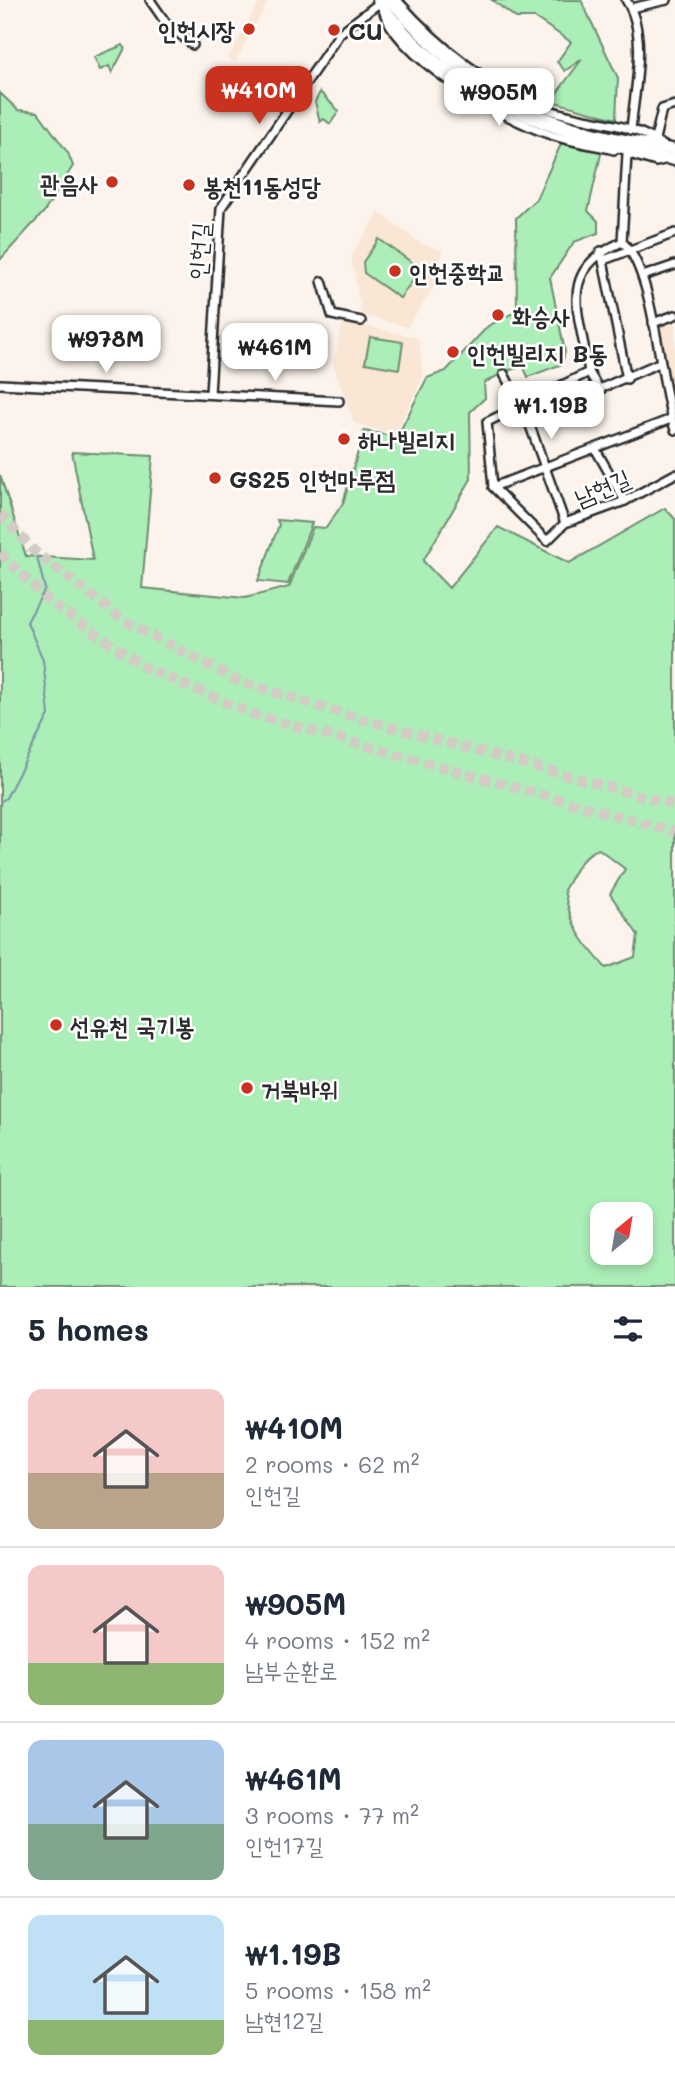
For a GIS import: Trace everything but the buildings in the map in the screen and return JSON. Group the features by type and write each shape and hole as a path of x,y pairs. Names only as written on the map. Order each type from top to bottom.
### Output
{"main road":[{"path":"382,2 450,61 511,102 564,124 671,154"}],"street":[{"path":"150,0 166,23 193,45"},
{"path":"382,2 386,19 407,43 451,83 472,97 551,135 656,162 671,154 655,139 631,130 551,111 495,83 438,42 397,0"},
{"path":"626,0 636,5 667,0"},
{"name":"인헌길","path":"210,394 221,208 340,33 382,2"},
{"path":"631,130 637,49 636,5"},
{"path":"655,139 662,109 675,105"},
{"path":"622,242 627,154"},
{"path":"604,260 675,233"},
{"path":"622,242 632,249 643,276 659,363 671,398 671,419 675,430"},
{"path":"600,391 590,372 576,286 587,263 601,251 622,242"},
{"path":"601,251 627,379"},
{"path":"643,276 675,265"},
{"path":"322,281 332,316 361,321"},
{"path":"653,323 675,315"},
{"path":"528,420 600,391 659,363"},
{"path":"590,372 487,422 494,487 671,419"},
{"path":"504,374 528,420 565,523"},
{"path":"0,383 339,401"},
{"path":"596,450 625,501"},
{"name":"남현길","path":"494,487 547,541 565,523 625,501 675,474"}],"shaded area":[{"name":"인헌시장","path":"260,0 269,0 235,62 228,58"},
{"name":"인헌중학교","path":"379,213 424,245 442,250 434,287 407,327 362,315 351,256"},
{"path":"675,316 675,392 668,394 653,323"},
{"path":"343,321 419,338 423,377 395,435 354,423 333,364"}],"green space":[{"path":"492,0 581,0 618,78 616,119 551,101 582,59 565,71 557,62 571,42 535,18 516,18"},
{"path":"123,45 125,48 112,73 109,66 100,70 94,57"},
{"path":"320,92 339,111 330,124 324,119 320,122 315,102"},
{"path":"0,93 18,110 38,112 68,153 73,166 44,212 0,260"},
{"path":"567,131 604,141 588,211 598,221 598,233 574,242 550,278 565,352 562,364 528,377 523,366 484,383 485,398 470,412 471,479 423,561 449,588 498,527 569,563 665,508 675,519 675,1287 0,1287 0,475 26,556 93,560 72,452 153,456 142,588 245,598 289,587 313,527 326,528 343,503 364,431 397,437 427,378 446,371 488,326 517,311 516,218 536,199","holes":["599,849 625,869 610,894 638,935 635,957 606,968 578,932 564,890 582,860"]},
{"path":"379,239 421,269 400,298 364,273 363,262"},
{"path":"370,337 403,342 399,369 365,363"},
{"path":"277,520 312,523 288,584 258,581 279,525"}],"waterway":[{"path":"0,802 6,798 49,715 43,660 27,622 45,589 37,557"}],"tunnel":[{"path":"0,514 33,550 121,619 238,681 361,719 675,805"},
{"path":"0,553 51,603 146,668 252,714 675,832"}],"place":[{"name":"인헌시장","path":"249,29"},
{"name":"CU","path":"334,30"},
{"name":"관음사","path":"112,182"},
{"name":"봉천11동성당","path":"189,185"},
{"name":"인헌중학교","path":"395,271"},
{"name":"화승사","path":"498,315"},
{"name":"인헌빌리지 B동","path":"453,352"},
{"name":"하나빌리지","path":"344,439"},
{"name":"GS25 인헌마루점","path":"215,478"},
{"name":"선유천 국기봉","path":"56,1025"},
{"name":"거북바위","path":"247,1088"}]}
